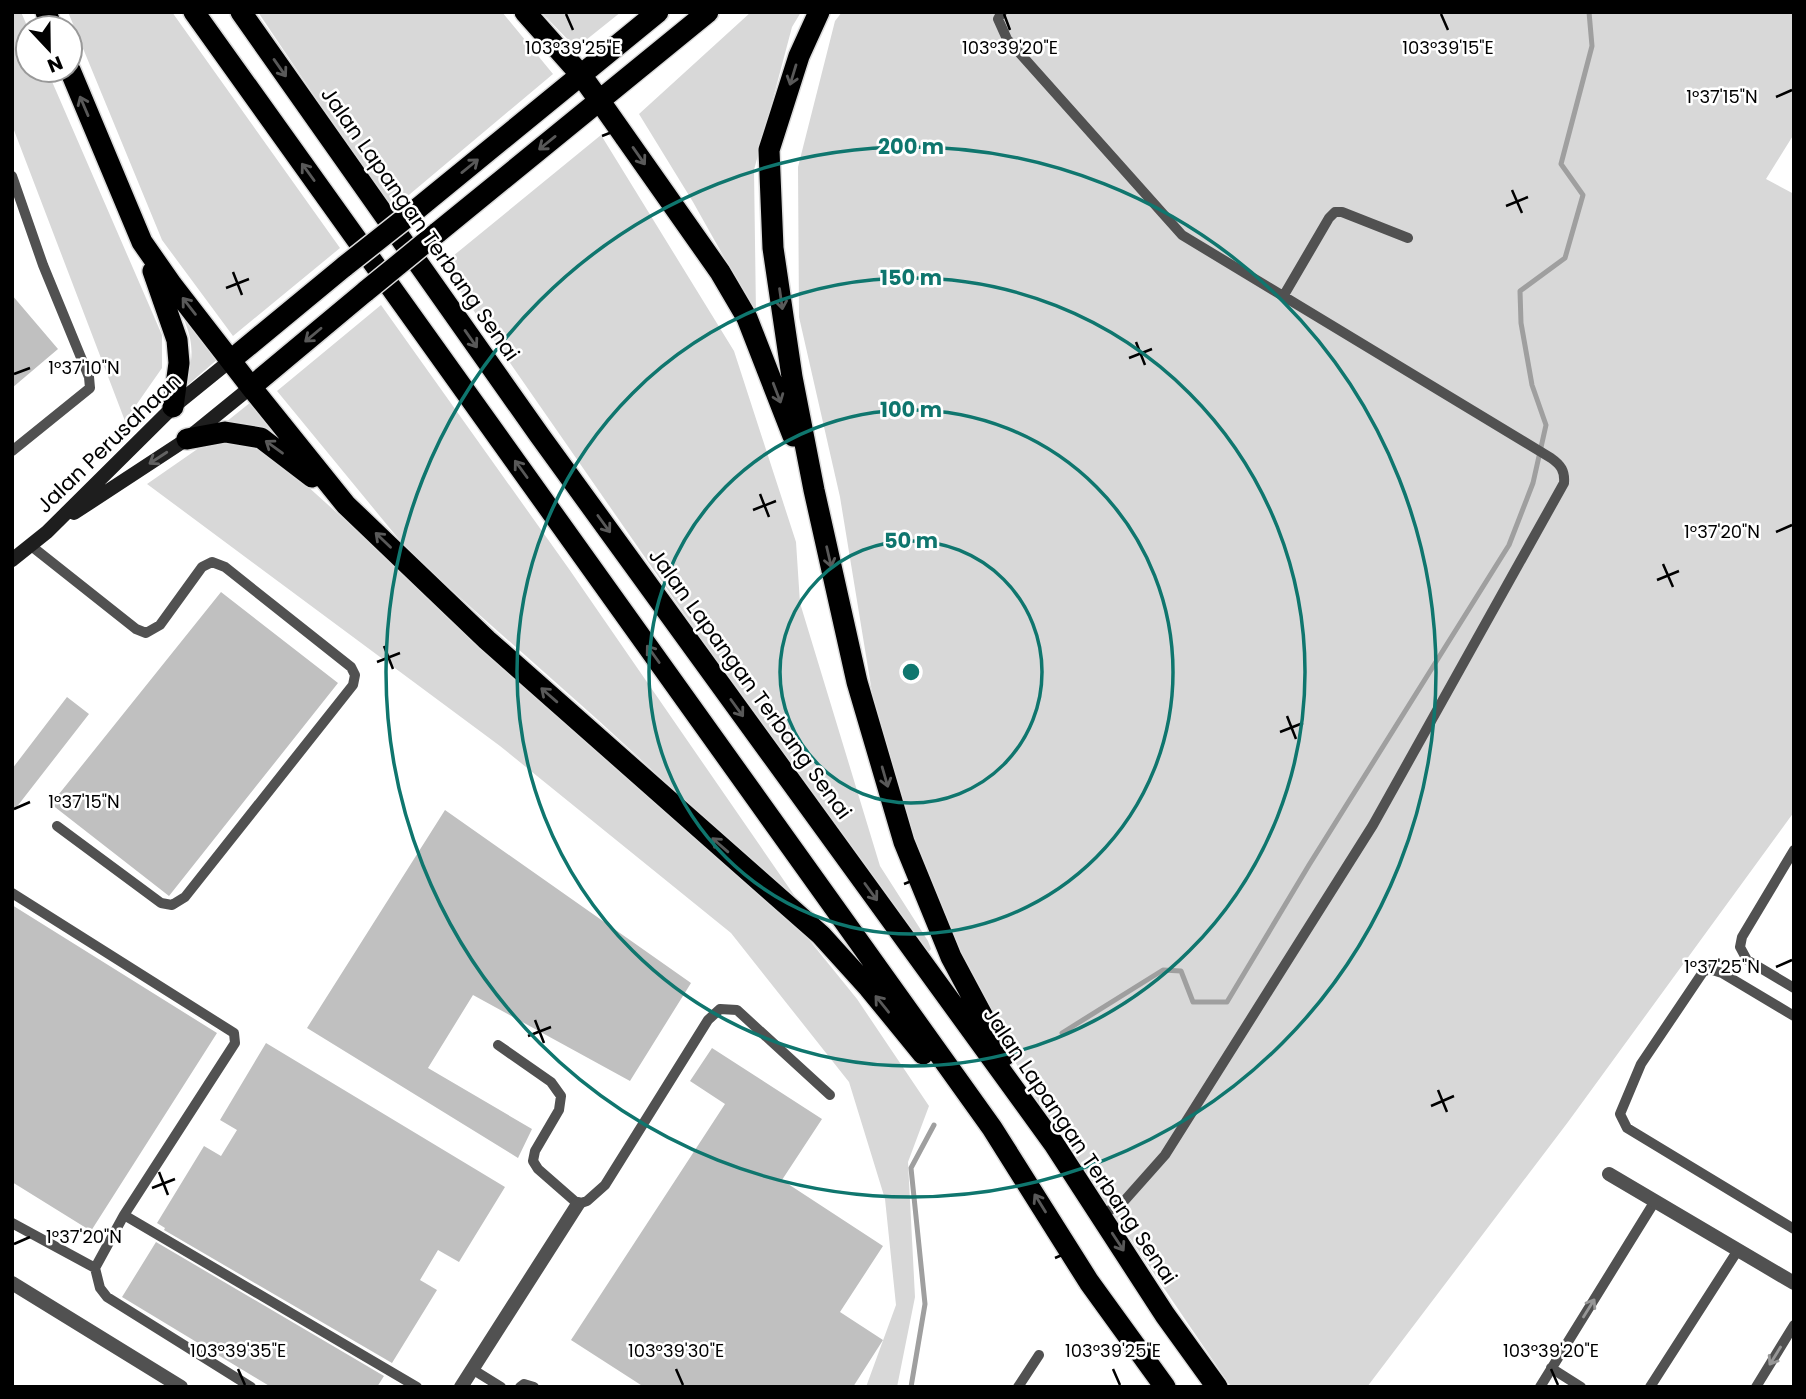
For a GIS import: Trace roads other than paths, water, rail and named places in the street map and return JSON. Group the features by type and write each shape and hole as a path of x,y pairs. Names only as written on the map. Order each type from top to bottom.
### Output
{"highway":[{"path":"194,12 992,1128 1089,1282 1165,1387"},
{"name":"Jalan Lapangan Terbang Senai","path":"241,12 540,436 1054,1144 1165,1314 1217,1387"},
{"path":"525,12 581,75 720,272 747,318 814,490"},
{"path":"230,360 658,12"},
{"path":"251,387 708,12"},
{"path":"819,12 799,56 769,150 773,248 792,377 814,490 857,682 904,842 951,957 1054,1144"},
{"path":"76,84 142,242 177,341 178,363 173,407"},
{"path":"142,242 230,360 346,505"},
{"path":"187,439 225,432 261,438 346,505 487,640 821,935 869,988 946,1082 992,1128"}],"main road":[{"name":"Jalan Perusahaan","path":"47,532 173,407 230,360"},
{"name":"Jalan Perusahaan","path":"47,532 187,439 251,387"},
{"path":"12,560 47,532"}],"street":[{"path":"1609,1174 1794,1283"},
{"path":"461,1387 578,1204"},
{"path":"12,1283 181,1387"}],"lane":[{"path":"1002,12 998,19 1007,39 1182,236 1551,458 1562,467 1564,483 1373,825 1165,1155 1125,1200 1101,1216"},
{"path":"12,176 43,265 89,377 90,388 12,451"},
{"path":"1284,295 1335,212 1342,212 1408,238"},
{"path":"30,545 136,629 146,633 160,625 202,568 212,562 225,567 351,667 355,675 353,685 185,897 172,905 161,903 57,826"},
{"path":"1794,850 1742,937 1740,947 1746,960 1794,988"},
{"path":"12,893 234,1033 236,1037 124,1215 95,1268 100,1288 107,1297 251,1387"},
{"path":"1794,1016 1722,973 1709,969 1703,972 1641,1064 1620,1114 1627,1128 1794,1229"},
{"path":"498,1045 551,1082 561,1096 559,1110 535,1151 533,1161 538,1169 578,1204 587,1201 606,1185 708,1020 720,1009 737,1010 830,1095"},
{"path":"1540,1387 1655,1202"},
{"path":"124,1215 413,1385"},
{"path":"12,1223 95,1268"},
{"path":"1650,1387 1738,1250"},
{"path":"1756,1387 1794,1325"},
{"path":"1018,1387 1039,1355"},
{"path":"1551,1368 1581,1387"},
{"path":"472,1369 501,1387"},
{"path":"520,1387 524,1384 534,1387"}],"waterway":[{"path":"1062,1033 1163,970 1181,971 1193,1002 1227,1002 1309,865 1509,545 1533,483 1546,425 1532,385 1521,323 1520,291 1565,258 1583,195 1561,164 1592,46 1589,12"},
{"path":"911,1387 925,1304 911,1168 934,1125"}]}
